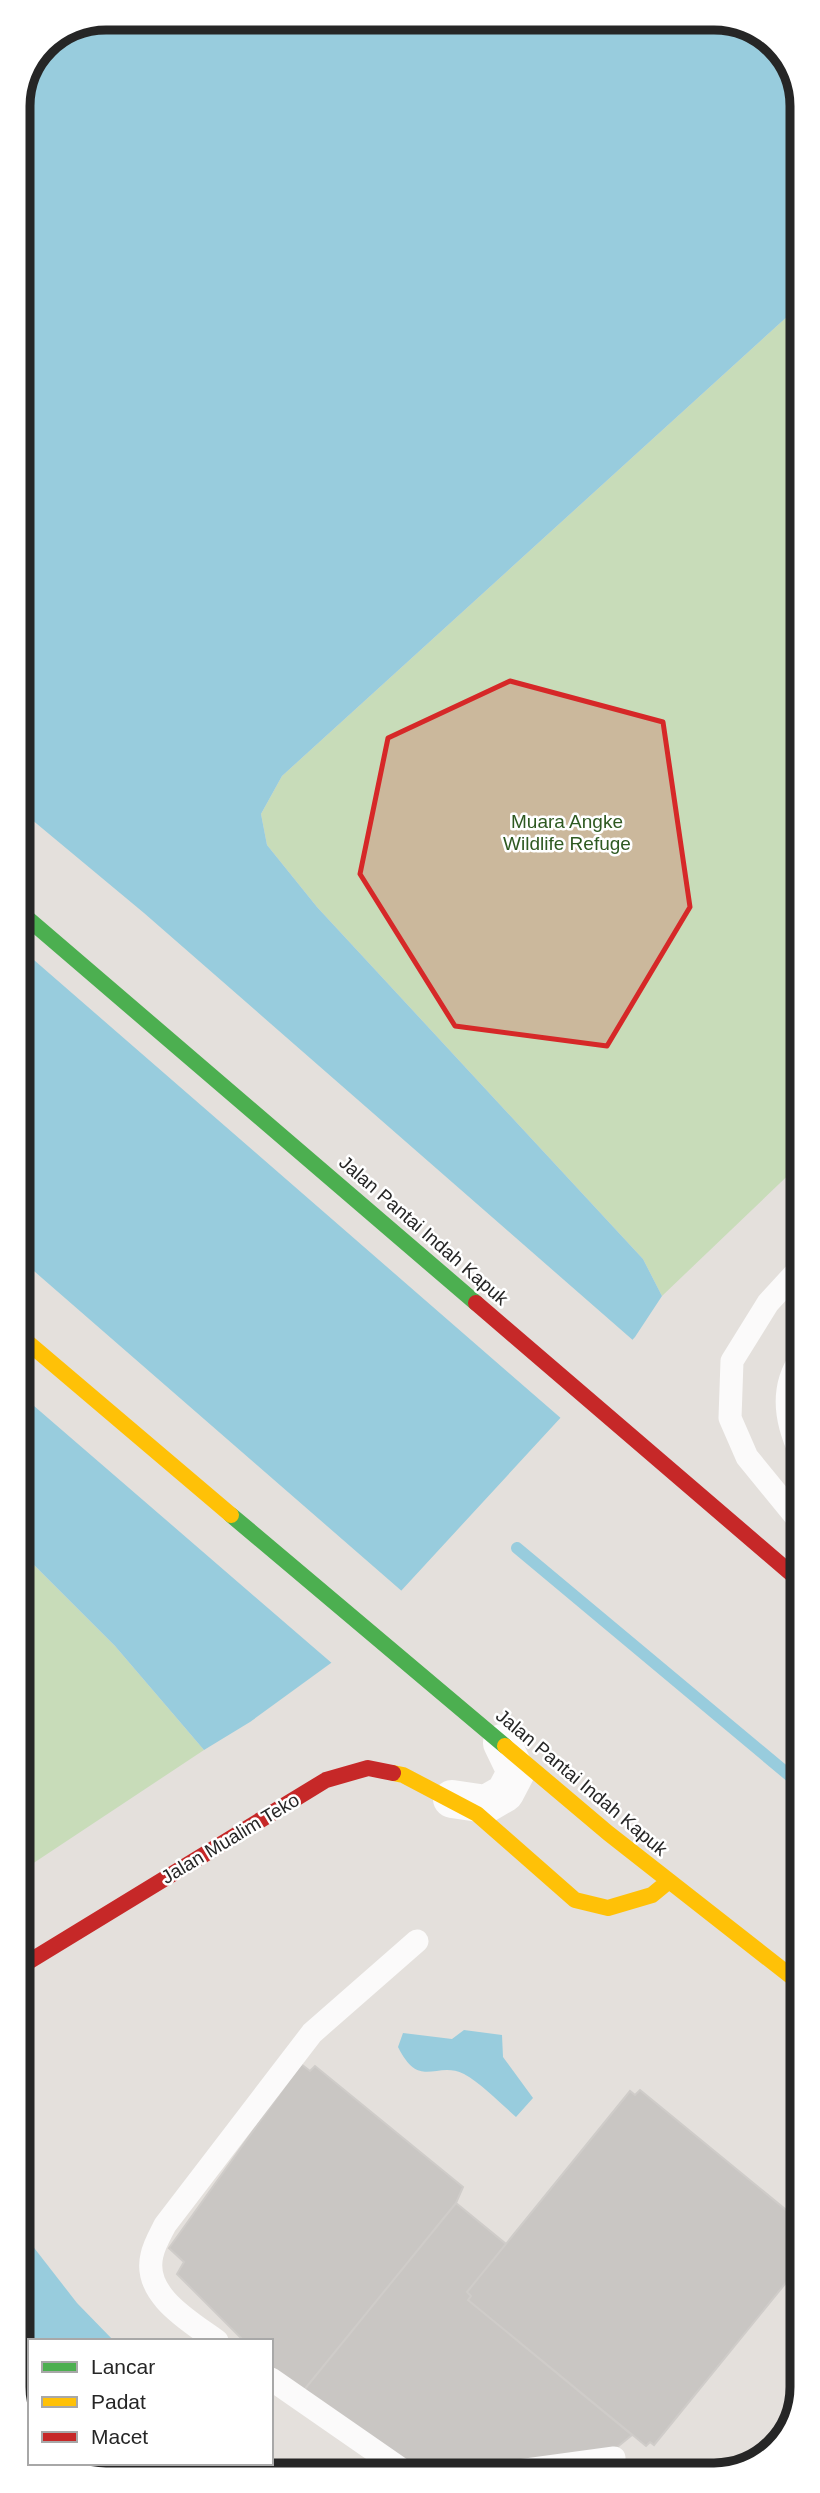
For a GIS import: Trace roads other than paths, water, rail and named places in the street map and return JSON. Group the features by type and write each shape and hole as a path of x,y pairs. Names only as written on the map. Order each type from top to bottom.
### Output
{"main road":[{"name":"Jalan Pantai Indah Kapuk","path":"30,920 790,1573"},
{"name":"Jalan Pantai Indah Kapuk","path":"30,1344 502,1743 669,1881 790,1975"},
{"name":"Jalan Mualim Teko","path":"30,1961 326,1780 368,1768 403,1775 477,1814 575,1900 607,1908 652,1895 669,1881"}],"street":[{"name":"Jalan Mualim Teko","path":"452,1799 486,1804 505,1793 516,1772 502,1743"}],"lane":[{"path":"790,1280 768,1303 732,1361 730,1418 747,1457 790,1510"},
{"path":"790,1387 790,1430"},
{"path":"214,2339 184,2317 162,2296 151,2275 151,2256 164,2225 313,2033 417,1941"},
{"path":"273,2380 392,2463"},
{"path":"577,2463 614,2458"}],"water":[{"path":"106,30 719,30 739,34 760,45 771,56 782,72 790,96 790,314 282,776 261,814 267,845 317,907 643,1259 662,1296 635,1337 342,1655 250,1722 204,1750 115,1646 30,1561 30,106 36,77 52,52 64,43 91,31"},
{"path":"464,2030 502,2035 503,2057 533,2098 516,2117 471,2078 454,2071 421,2071 406,2060 398,2047 403,2033 452,2039"},
{"path":"30,2243 77,2303 112,2339 30,2339"}],"waterway":[{"path":"517,1548 790,1776"}],"park label":[{"name":"Muara Angke Wildlife Refuge","path":"567,832"}]}
